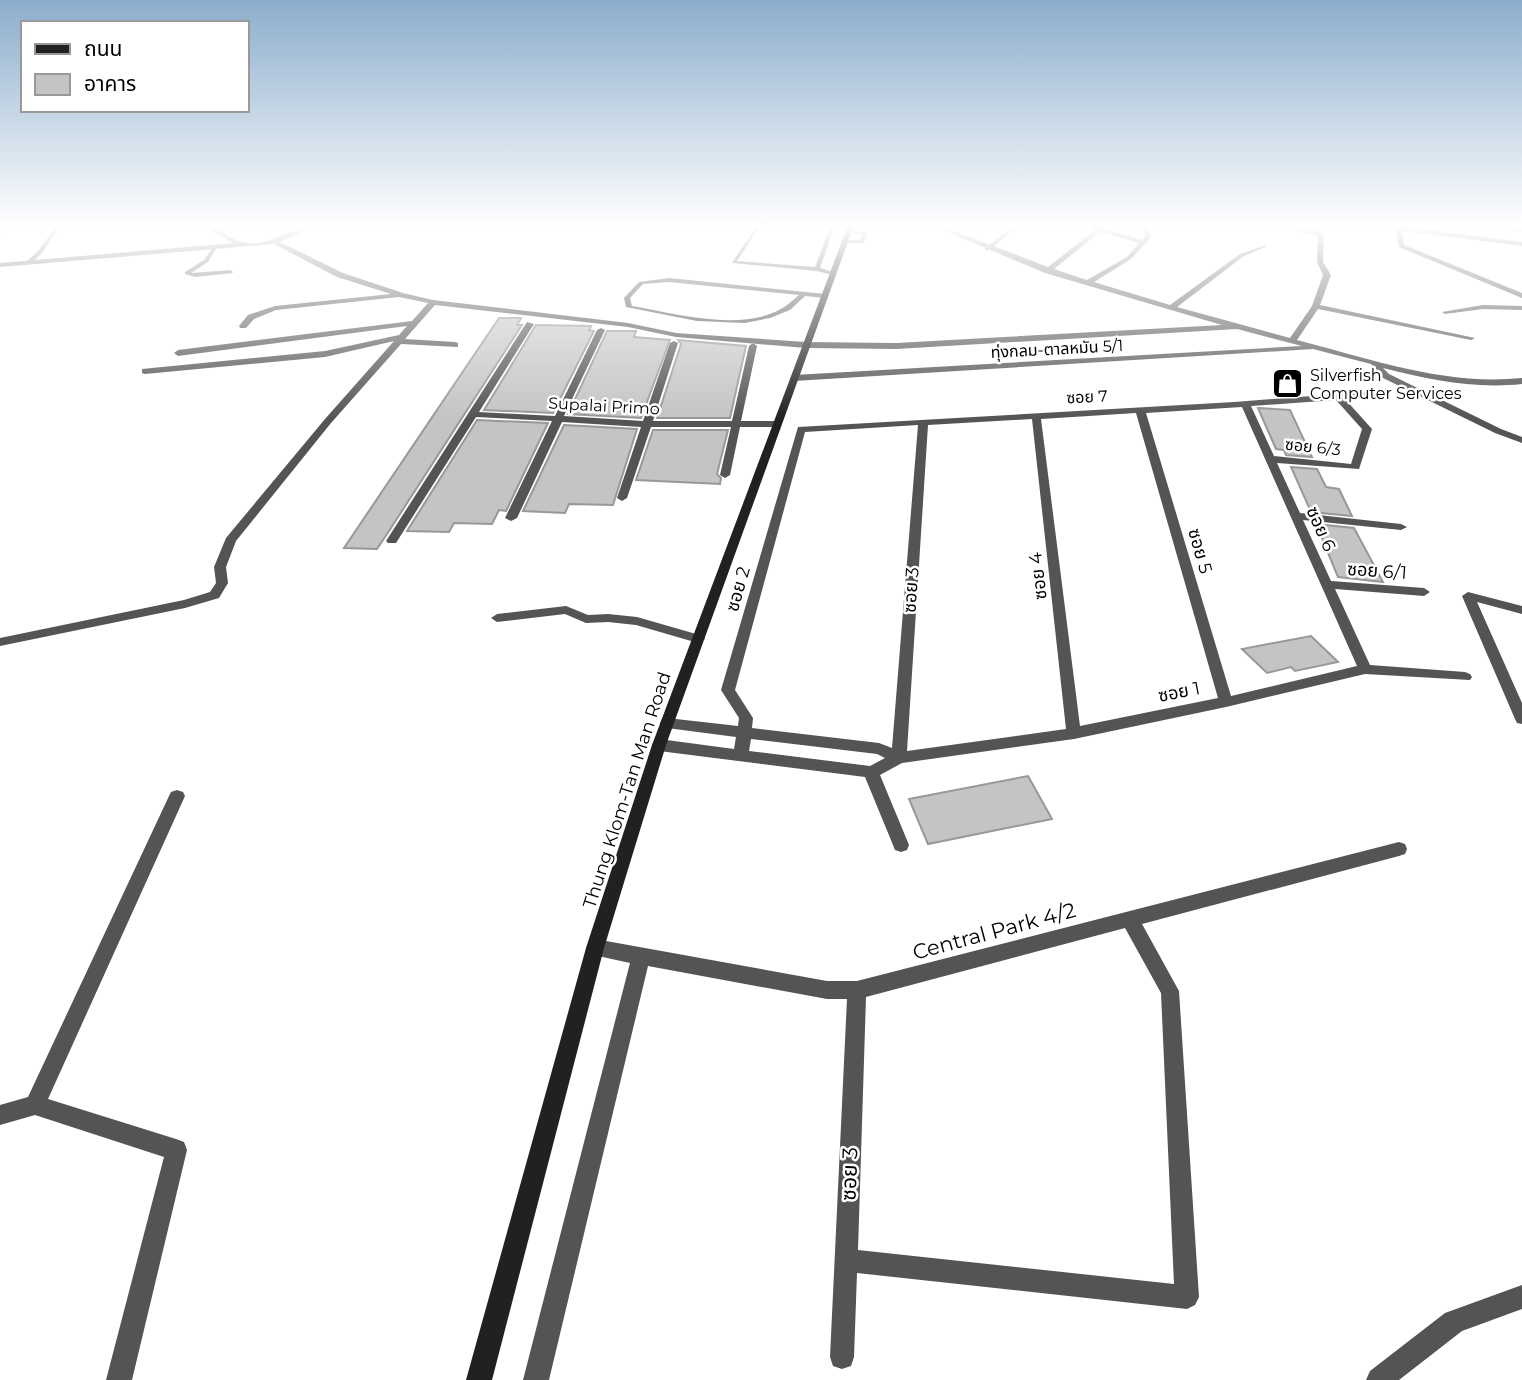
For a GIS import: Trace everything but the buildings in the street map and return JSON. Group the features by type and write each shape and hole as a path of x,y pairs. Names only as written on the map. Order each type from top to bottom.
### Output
{"street":[{"path":"384,289 433,302 628,325 676,335 806,345 896,346 1241,326"},
{"name":"Thung Klom-Tan Man Road","path":"479,1380 595,948 659,745 827,289"},
{"path":"1114,289 1456,383 1493,385 1522,381"},
{"path":"1172,307 1196,289"},
{"path":"1293,340 1316,306 1322,289"},
{"path":"243,326 251,317 275,308 401,295"},
{"path":"0,642 186,604 215,595 222,583 220,567 230,540 433,302"},
{"path":"1316,306 1471,338"},
{"path":"178,353 413,323"},
{"path":"392,541 530,324"},
{"path":"511,518 601,330"},
{"path":"145,371 325,354 400,339 455,345"},
{"path":"622,498 674,343"},
{"path":"725,475 753,346"},
{"name":"ทุ่งกลม-ตาลหมัน 5/1","path":"794,378 1321,348"},
{"path":"1373,362 1386,376 1522,440"},
{"name":"ซอย 7","path":"800,429 1375,394"},
{"name":"ซอย 6/3","path":"1269,459 1355,467 1367,429 1338,397"},
{"name":"ซอย 6","path":"1245,404 1365,669"},
{"name":"ซอย 5","path":"1140,410 1226,702"},
{"name":"Supalai Primo","path":"471,414 775,428"},
{"name":"ซอย 4","path":"1036,416 1074,733"},
{"name":"ซอย 3","path":"899,758 923,422"},
{"name":"ซอย 2","path":"741,755 747,718 728,690 800,429"},
{"path":"1498,431 1522,446"},
{"path":"1296,516 1401,527"},
{"name":"ซอย 6/1","path":"1327,585 1424,592"},
{"path":"1522,610 1468,596 1518,704 1522,719"},
{"path":"497,618 566,610 586,619 637,621 698,639"},
{"name":"ซอย 1","path":"871,772 899,758 1074,733 1226,702 1365,669 1465,677"},
{"name":"ซอย 1","path":"667,723 878,749 899,758"},
{"path":"659,745 871,772 901,845"},
{"path":"34,1105 177,796"},
{"name":"Central Park 4/2","path":"595,948 827,990 857,990 1399,849"},
{"path":"846,1261 1187,1297 1170,991 1129,919"},
{"path":"536,1380 641,957"},
{"name":"ซอย 3","path":"842,1357 857,990"},
{"path":"0,1115 34,1105 176,1150 119,1380"},
{"path":"1379,1380 1454,1322 1522,1297"}],"lane":[{"path":"634,289 627,298 629,307 711,320 755,321 783,313 804,294"},
{"path":"760,289 825,296"},
{"path":"1445,312 1483,307 1522,308"}],"place":[{"name":"Silverfish Computer Services","path":"1287,384"}]}
